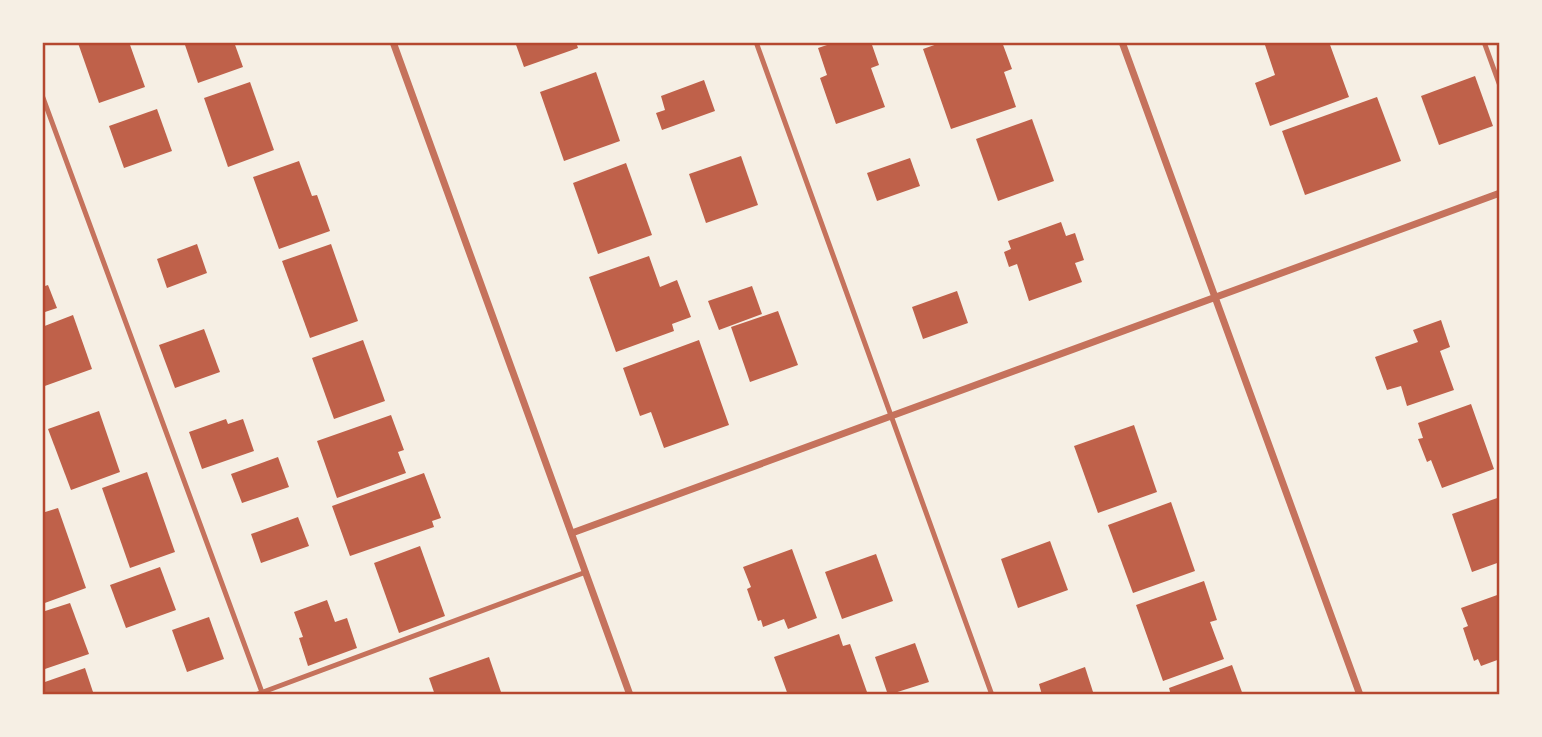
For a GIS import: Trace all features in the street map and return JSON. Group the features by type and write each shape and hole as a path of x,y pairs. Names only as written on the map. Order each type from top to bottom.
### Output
{"street":[{"path":"393,42 631,695"},
{"path":"1122,42 1360,695"},
{"path":"572,533 1500,193"}],"lane":[{"path":"756,42 992,695"},
{"path":"1484,42 1500,86"},
{"path":"42,95 263,694"},
{"path":"255,695 586,572"}],"building":[{"path":"129,42 145,87 99,103 78,43"},
{"path":"184,42 234,42 243,67 198,83"},
{"path":"515,42 576,42 578,48 524,67"},
{"path":"836,42 871,42 879,65 871,68 885,107 836,124 820,78 827,75 818,48"},
{"path":"943,42 1002,42 1012,69 1004,72 1016,107 951,129 923,49"},
{"path":"1264,42 1329,42 1349,97 1270,126 1255,83 1275,75"},
{"path":"596,72 620,141 564,161 540,92"},
{"path":"1475,76 1493,126 1439,145 1421,96"},
{"path":"704,80 715,111 662,130 656,113 665,110 661,96"},
{"path":"250,82 274,150 228,167 204,98"},
{"path":"1377,97 1401,161 1305,195 1282,131"},
{"path":"157,109 172,151 124,168 109,126"},
{"path":"1032,119 1054,181 998,201 976,139"},
{"path":"741,156 758,205 706,223 689,174"},
{"path":"910,158 920,186 877,201 867,173"},
{"path":"299,161 312,196 317,195 330,231 279,249 253,177"},
{"path":"626,163 652,235 598,254 573,183"},
{"path":"1061,222 1066,236 1075,233 1084,260 1075,263 1082,282 1029,301 1017,264 1009,267 1004,252 1011,249 1008,241"},
{"path":"197,244 207,273 167,288 157,259"},
{"path":"331,244 358,321 310,338 282,261"},
{"path":"649,256 660,287 677,280 691,317 672,324 674,331 616,352 589,277"},
{"path":"48,285 57,308 42,313 42,287"},
{"path":"752,286 762,314 719,330 708,301"},
{"path":"957,291 968,323 923,339 912,307"},
{"path":"778,311 798,365 750,382 731,327"},
{"path":"73,315 92,369 42,387 42,327"},
{"path":"1441,320 1450,347 1440,351 1454,390 1407,406 1401,386 1387,390 1375,357 1418,342 1413,330"},
{"path":"204,329 220,372 175,388 159,345"},
{"path":"363,340 385,401 334,419 312,358"},
{"path":"699,340 729,425 664,448 651,412 640,416 623,368"},
{"path":"1471,404 1494,469 1442,488 1431,460 1427,462 1418,439 1423,438 1418,423"},
{"path":"99,411 120,472 71,490 48,429"},
{"path":"391,415 404,450 398,452 406,473 337,498 317,441"},
{"path":"226,419 228,424 243,419 254,451 202,469 189,432"},
{"path":"1134,425 1157,492 1098,513 1074,446"},
{"path":"278,457 289,487 242,503 231,474"},
{"path":"147,472 175,552 130,568 102,488"},
{"path":"424,473 441,518 432,521 434,527 350,556 332,506"},
{"path":"1500,497 1500,562 1472,572 1452,514"},
{"path":"1171,502 1195,571 1133,593 1108,525"},
{"path":"58,508 86,588 42,604 42,513"},
{"path":"298,517 309,546 261,563 251,534"},
{"path":"1050,541 1068,590 1018,608 1001,559"},
{"path":"420,546 445,616 399,633 374,563"},
{"path":"792,549 817,618 788,629 784,619 763,627 761,620 758,621 747,589 751,587 743,567"},
{"path":"876,554 893,601 842,619 825,572"},
{"path":"160,567 176,610 126,628 110,585"},
{"path":"1204,581 1217,620 1210,622 1224,659 1163,681 1136,605"},
{"path":"1500,594 1500,659 1481,666 1478,659 1474,661 1463,628 1468,626 1461,608"},
{"path":"327,600 335,622 347,618 357,648 308,666 299,638 303,637 294,612"},
{"path":"70,603 89,654 42,670 42,612"},
{"path":"209,617 224,659 187,672 172,630"},
{"path":"839,634 843,646 850,644 867,692 858,695 788,695 774,657"},
{"path":"915,643 929,682 888,695 875,657"},
{"path":"489,657 502,695 435,695 429,678"},
{"path":"1232,665 1243,695 1171,695 1169,688"},
{"path":"1085,667 1094,695 1042,695 1039,684"},
{"path":"85,668 94,695 44,695 42,683"}]}
